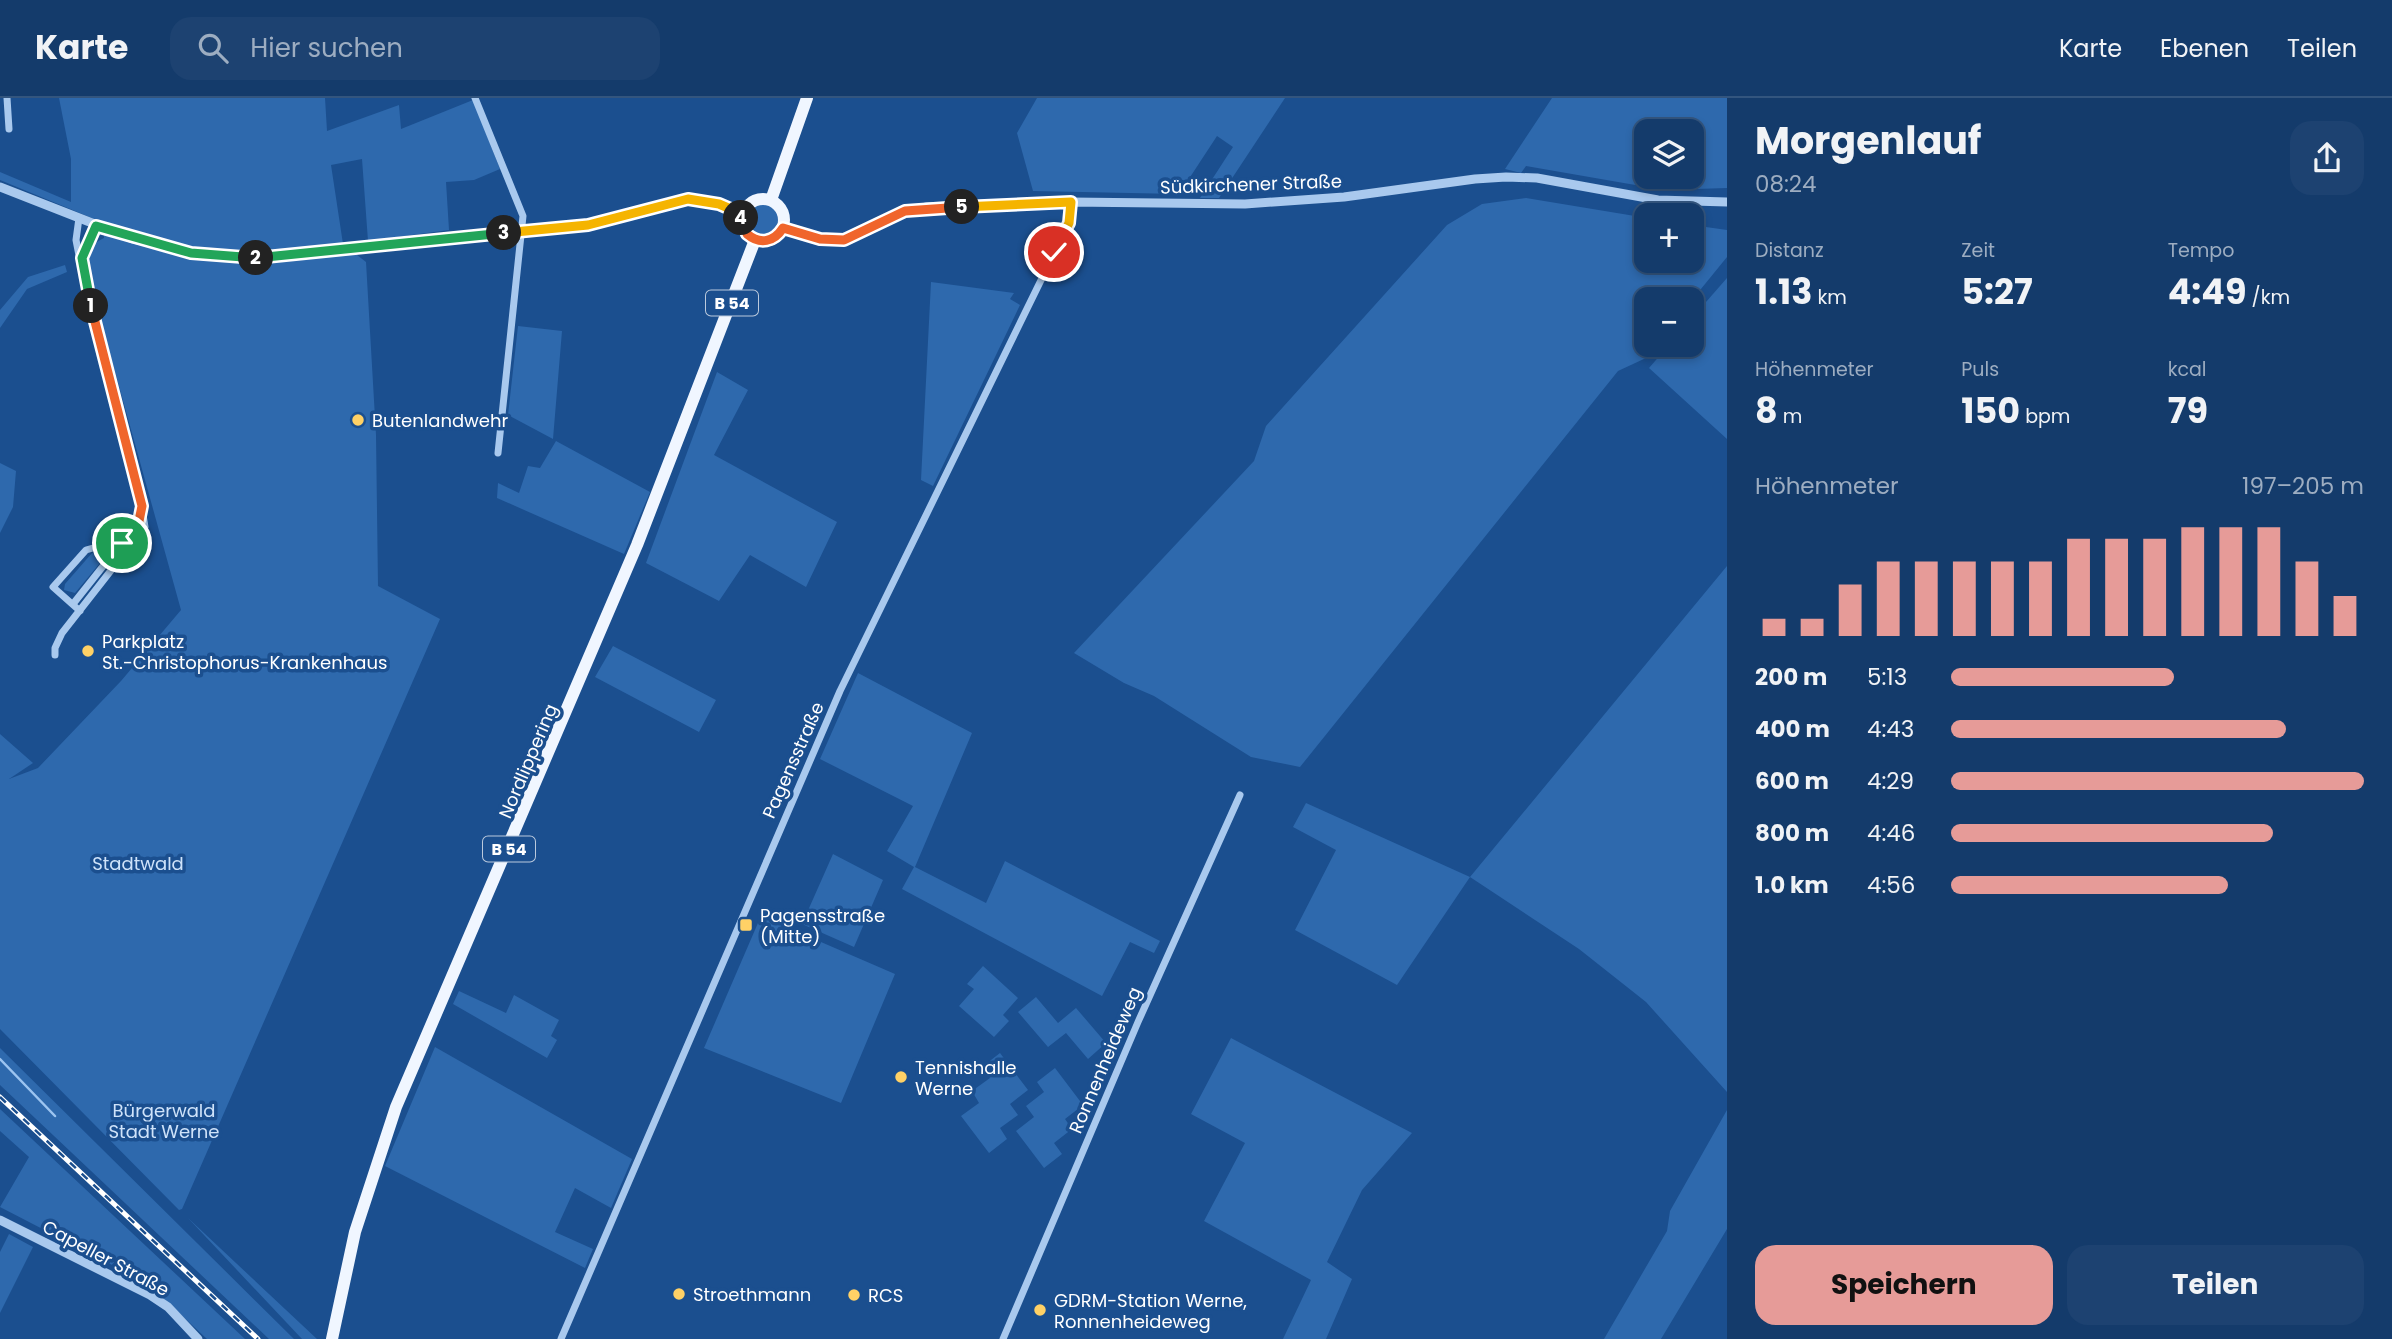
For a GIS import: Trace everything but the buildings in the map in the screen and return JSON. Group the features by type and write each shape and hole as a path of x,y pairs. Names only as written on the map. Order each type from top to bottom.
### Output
{"main road":[{"path":"771,200 807,98"},
{"path":"756,199 771,200 781,208 783,228 774,238 755,240 743,228 742,214 756,199"},
{"name":"Nordlippering","path":"332,1339 355,1232 397,1107 637,545 755,240"}],"street":[{"path":"7,98 9,129"},
{"path":"475,98 517,199 523,216 524,231 498,453"},
{"name":"Südkirchener Straße","path":"783,228 820,239 844,240 905,211 927,207 1071,202 1245,204 1343,197 1455,181 1506,177 1537,178 1658,200 1727,202"},
{"path":"0,187 96,226 191,253 252,258 588,225 688,199 719,204 742,214"},
{"name":"Pagensstraße","path":"561,1339 840,691 1069,223 1071,202"},
{"path":"55,655 57,640 143,534 145,527 142,506 83,276 82,258 76,240 79,218"},
{"path":"82,258 96,226"},
{"path":"73,604 139,521 142,506"},
{"path":"80,611 53,587 86,550 125,538"},
{"name":"Ronnenheideweg","path":"1003,1339 1138,1022 1240,795"},
{"name":"Capeller Straße","path":"0,1220 150,1295 192,1337"}],"green space":[{"name":"Stadtwald","path":"59,98 325,98 327,131 399,105 401,129 473,100 500,169 474,180 446,182 449,230 368,241 362,159 331,165 343,244 366,262 376,435 378,586 440,619 182,1209 179,1210 0,1029 0,734 33,763 9,779 38,768 121,681 181,610 90,278 88,258 93,246 104,238 104,223 0,180 0,172 71,202 71,159"},
{"path":"1037,98 1285,98 1219,198 1200,198 1233,147 1217,136 1179,194 1033,191 1017,133"},
{"path":"1552,98 1727,98 1727,188 1704,189 1704,119 1634,119 1634,185 1526,166 1521,173 1505,169"},
{"path":"1526,198 1634,216 1634,273 1704,273 1704,227 1727,230 1727,257 1703,287 1634,287 1634,357 1647,357 1618,371 1300,767 1251,757 1154,696 1124,683 1074,653 1254,461 1266,426 1447,225 1482,204"},
{"path":"762,204 773,209 778,220 773,231 762,236 751,231 746,220 751,209"},
{"path":"65,265 67,272 27,289 0,328 0,310 28,277"},
{"path":"1727,278 1727,439 1649,368 1659,357 1704,357 1704,304"},
{"path":"931,282 1014,293 1010,299 1020,305 933,486 921,480"},
{"path":"518,326 562,331 553,439 508,415"},
{"path":"717,372 748,390 714,455 837,522 806,587 750,555 719,601 646,563"},
{"path":"556,441 650,492 624,554 497,498 498,483 519,493 528,466 540,468"},
{"path":"0,463 16,471 13,507 0,533"},
{"path":"110,547 110,551 75,593 64,590 65,584 92,553"},
{"path":"1727,566 1727,1092 1646,1002 1579,949 1470,877"},
{"path":"613,646 716,700 699,732 595,677"},
{"path":"858,673 972,733 915,867 986,903 1005,861 1160,941 1154,953 1130,942 1102,996 902,889 914,867 887,851 913,806 820,759"},
{"path":"1306,803 1470,877 1397,985 1295,930 1336,850 1293,827"},
{"path":"833,854 883,880 854,947 802,924"},
{"path":"761,916 895,974 841,1103 704,1048"},
{"path":"983,966 1018,998 1003,1015 1009,1021 994,1037 959,1006 974,989 967,984"},
{"path":"459,991 506,1013 514,995 559,1020 551,1036 557,1040 547,1058 453,1004"},
{"path":"1036,997 1058,1023 1076,1008 1106,1043 1088,1059 1066,1033 1048,1047 1018,1012"},
{"path":"1231,1038 1412,1133 1362,1190 1327,1262 1352,1279 1326,1339 1283,1339 1311,1280 1204,1221 1245,1143 1191,1114"},
{"path":"435,1047 632,1159 611,1208 575,1188 555,1232 593,1249 585,1268 385,1166"},
{"path":"0,1048 294,1339 269,1339 0,1085"},
{"path":"1000,1053 1028,1090 1010,1104 1018,1115 1000,1128 1007,1139 989,1153 961,1116 979,1103 972,1091 990,1078 982,1067"},
{"path":"1055,1068 1083,1105 1065,1119 1072,1129 1054,1143 1062,1154 1044,1168 1016,1131 1034,1117 1026,1106 1044,1092 1037,1082"},
{"path":"0,1109 245,1339 207,1339 147,1283 0,1207 29,1157 0,1131"},
{"path":"1727,1110 1727,1229 1661,1339 1604,1339 1667,1231 1670,1211"},
{"path":"188,1218 317,1339 302,1339"},
{"path":"9,1234 33,1247 0,1313 0,1252"}],"waterway":[{"path":"0,1059 55,1116"}],"railway":[{"path":"0,1097 258,1339"}],"place":[{"name":"Butenlandwehr","path":"358,420"},
{"name":"Parkplatz St.-Christophorus-Krankenhaus","path":"88,651"},
{"name":"Pagensstraße (Mitte)","path":"746,925"},
{"name":"Tennishalle Werne","path":"901,1077"},
{"name":"Stroethmann","path":"679,1294"},
{"name":"RCS","path":"854,1295"},
{"name":"GDRM-Station Werne, Ronnenheideweg","path":"1040,1310"}],"route":[{"path":"122,543 139,521 142,506 83,276 82,258 96,226 133,239 191,253 252,258 588,225 632,216 688,199 719,204 742,214 743,228 751,238 760,241 774,238 783,228 820,239 844,240 905,211 927,207 1071,202 1069,223 1054,252"}],"park label":[{"name":"Bürgerwald Stadt Werne","path":"164,1120"}]}
